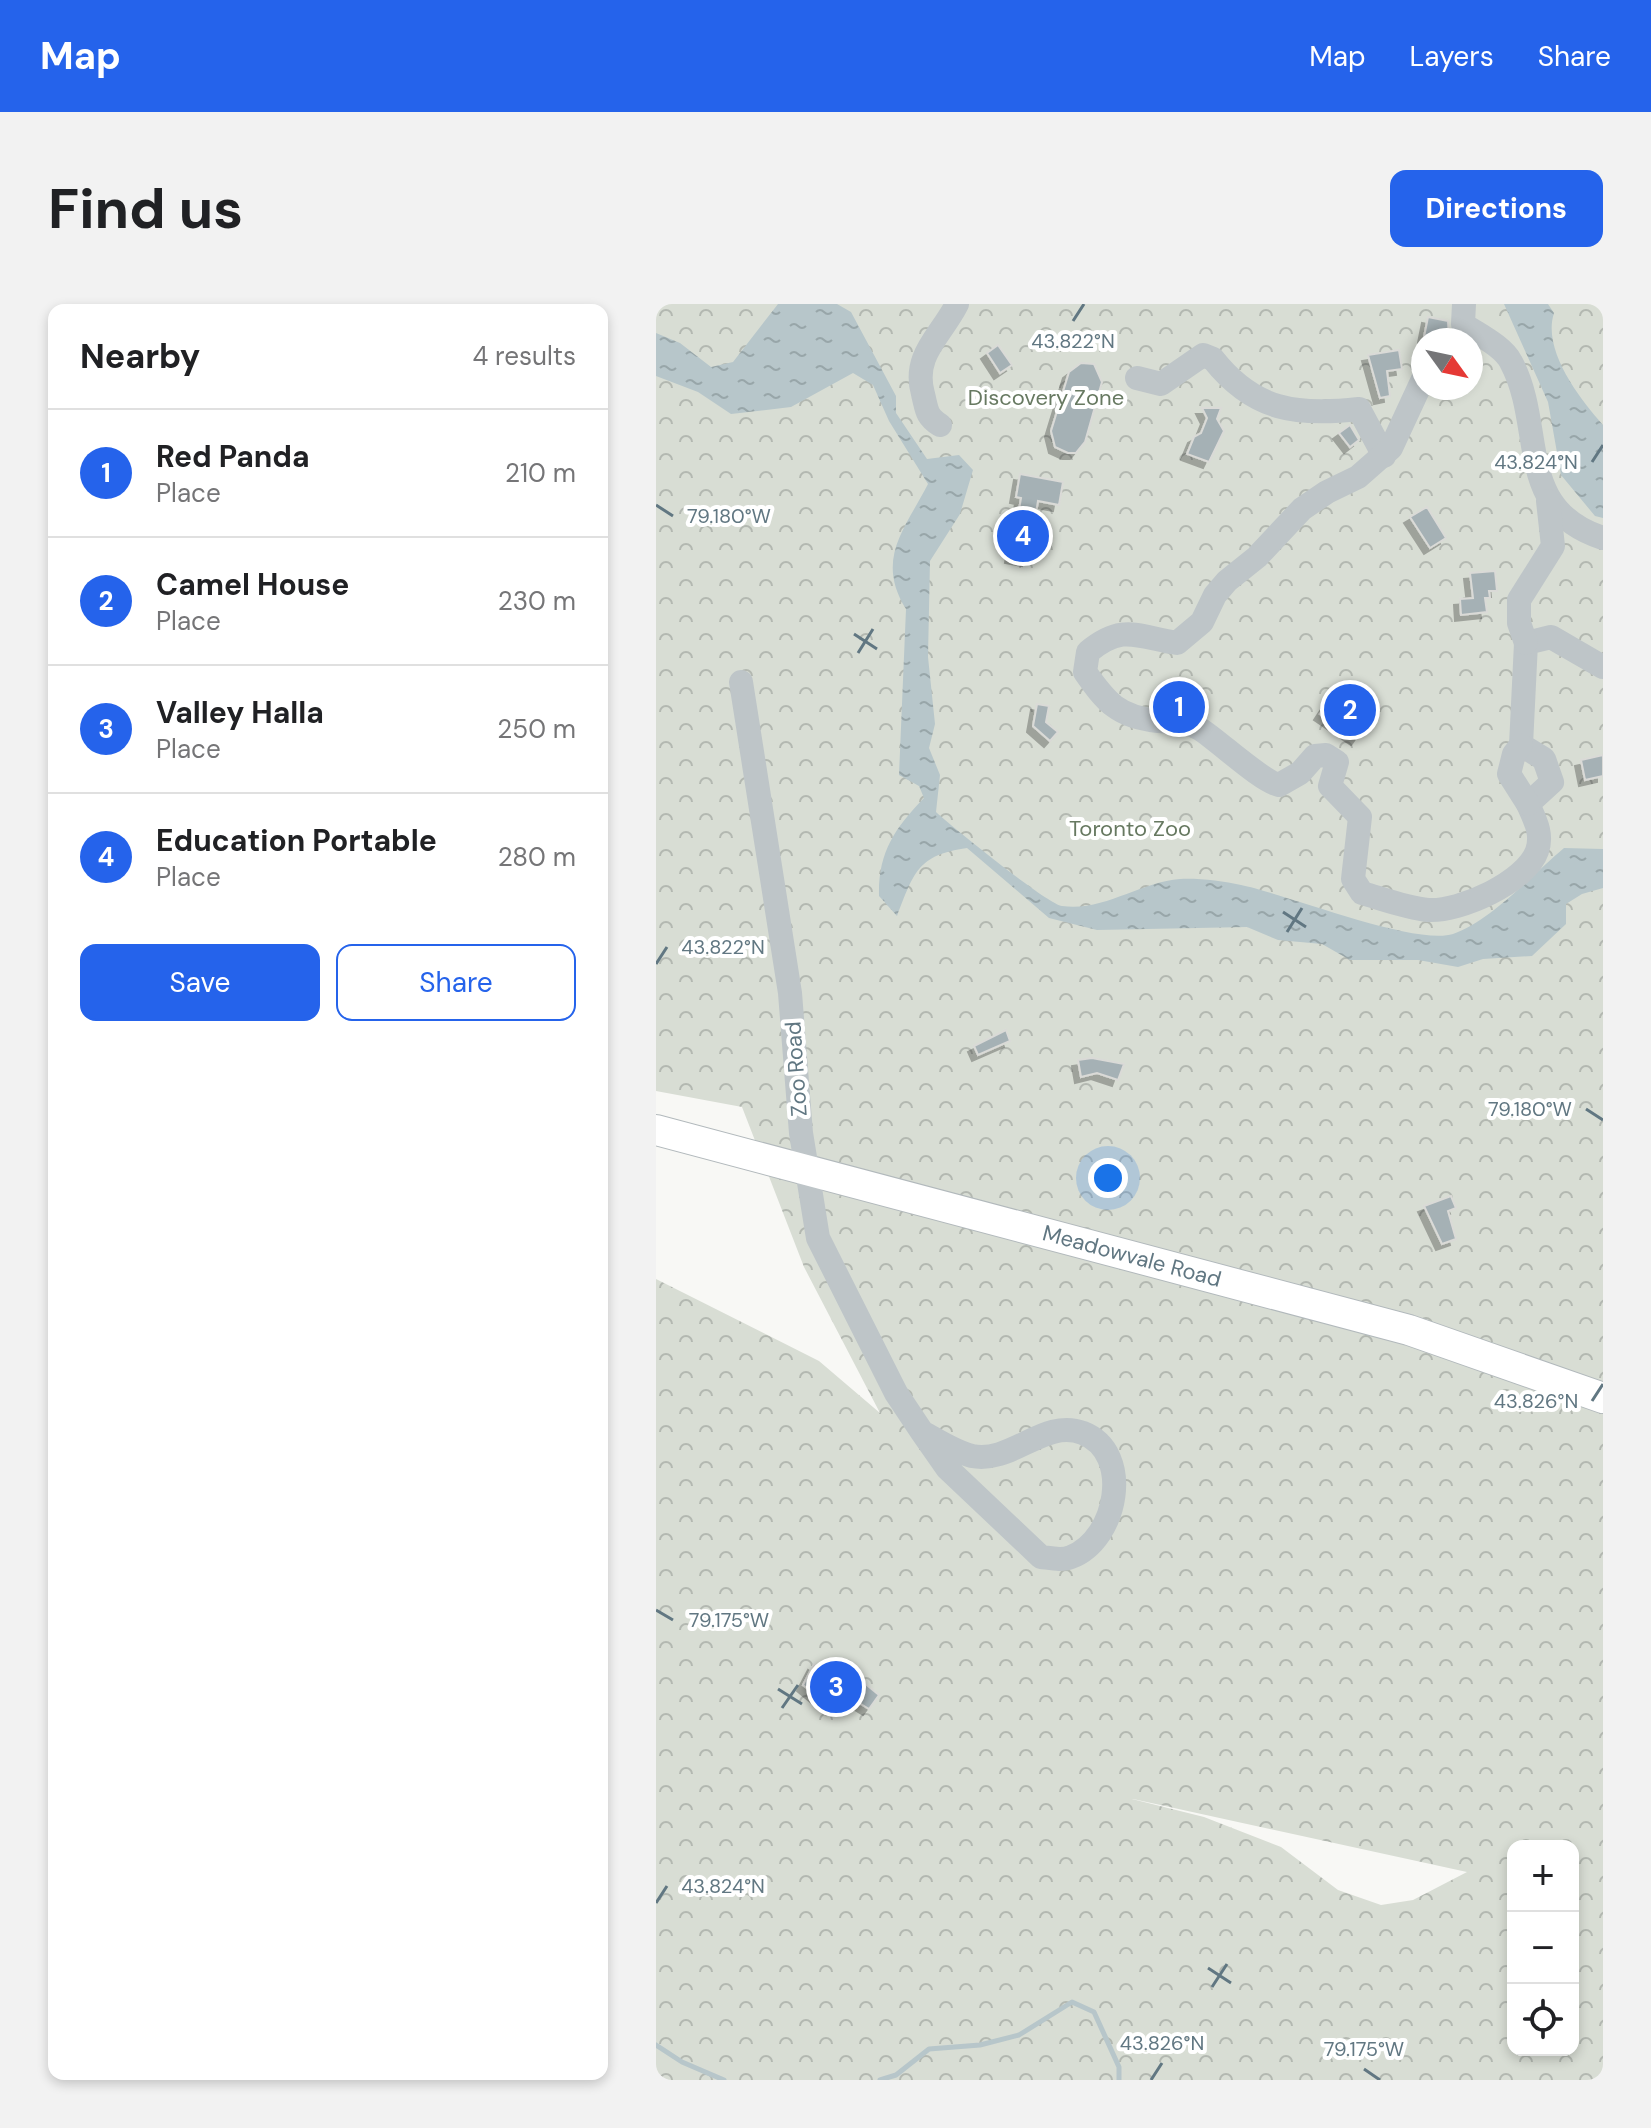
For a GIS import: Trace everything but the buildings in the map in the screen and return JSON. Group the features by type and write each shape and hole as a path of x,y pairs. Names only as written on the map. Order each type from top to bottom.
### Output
{"main road":[{"name":"Meadowvale Road","path":"656,1130 1409,1330 1603,1398"}],"street":[{"path":"940,425 925,411 920,383 922,360 936,332 957,304"},
{"path":"1463,328 1464,304"},
{"path":"1483,345 1511,360 1539,477 1548,501 1553,546"},
{"path":"1137,378 1161,384 1203,355 1213,359 1266,403 1289,411 1317,414 1359,409 1384,456"},
{"path":"1414,400 1406,421 1384,456 1358,477 1302,509 1257,557 1227,581 1215,595 1202,622 1177,643 1128,632 1106,636 1088,652 1085,672 1110,706 1136,718 1198,727 1237,754 1267,783 1279,785 1300,773 1315,756 1326,755 1337,762 1330,786 1360,817 1353,879 1362,893 1429,910 1469,905 1503,886 1537,853 1540,833 1528,804 1509,774 1514,754 1521,745 1526,643 1519,623 1519,600 1553,546 1569,535 1594,536"},
{"path":"1548,501 1594,536"},
{"path":"1526,643 1551,637 1603,667"},
{"name":"Zoo Road","path":"741,682 790,993 813,1219 825,1257 896,1393 922,1432 947,1468 1041,1557 1071,1557 1087,1546 1108,1517 1112,1502 1110,1458 1104,1447 1082,1432 1051,1431 1000,1455 973,1456 922,1432"},
{"path":"1521,745 1544,759 1552,782 1528,804"}],"green space":[{"name":"Toronto Zoo","path":"656,304 1603,304 1603,2080 656,2080 656,1279 819,1361 880,1413 804,1267 742,1107 656,1091","holes":["1132,1799 1467,1872 1413,1900 1381,1905 1338,1890 1281,1847 1204,1817"]}],"water":[{"path":"778,304 837,304 851,312 896,396 896,413 927,459 959,455 973,470 960,514 930,561 928,657 935,724 929,748 940,775 936,812 1038,892 1062,906 1077,907 1107,901 1165,881 1210,880 1261,890 1381,926 1435,936 1453,934 1482,919 1564,848 1603,849 1603,888 1582,894 1566,904 1566,924 1532,956 1483,959 1458,967 1418,960 1350,960 1322,944 1278,940 1247,927 1097,930 1049,918 967,848 950,851 927,861 913,877 897,916 879,896 881,867 896,831 924,798 919,786 899,775 906,609 897,591 893,559 903,530 928,484 889,421 873,385 853,373 791,407 731,414 698,392 656,376 656,333 680,343 711,367 733,362"},
{"path":"1504,304 1548,304 1554,313 1553,342 1558,358 1574,387 1603,425 1603,518 1595,516 1561,475 1548,402"}],"waterway":[{"path":"880,2080 896,2075 929,2049 980,2045 1019,2035 1072,2002 1094,2012 1119,2067 1119,2080"},
{"path":"656,2045 682,2062 724,2080"}],"place":[{"name":"Education Portable","path":"1023,536"},
{"name":"Red Panda","path":"1179,707"},
{"name":"Camel House","path":"1350,710"},
{"name":"Valley Halla","path":"836,1687"}],"park label":[{"name":"Discovery Zone","path":"1046,397"}]}
